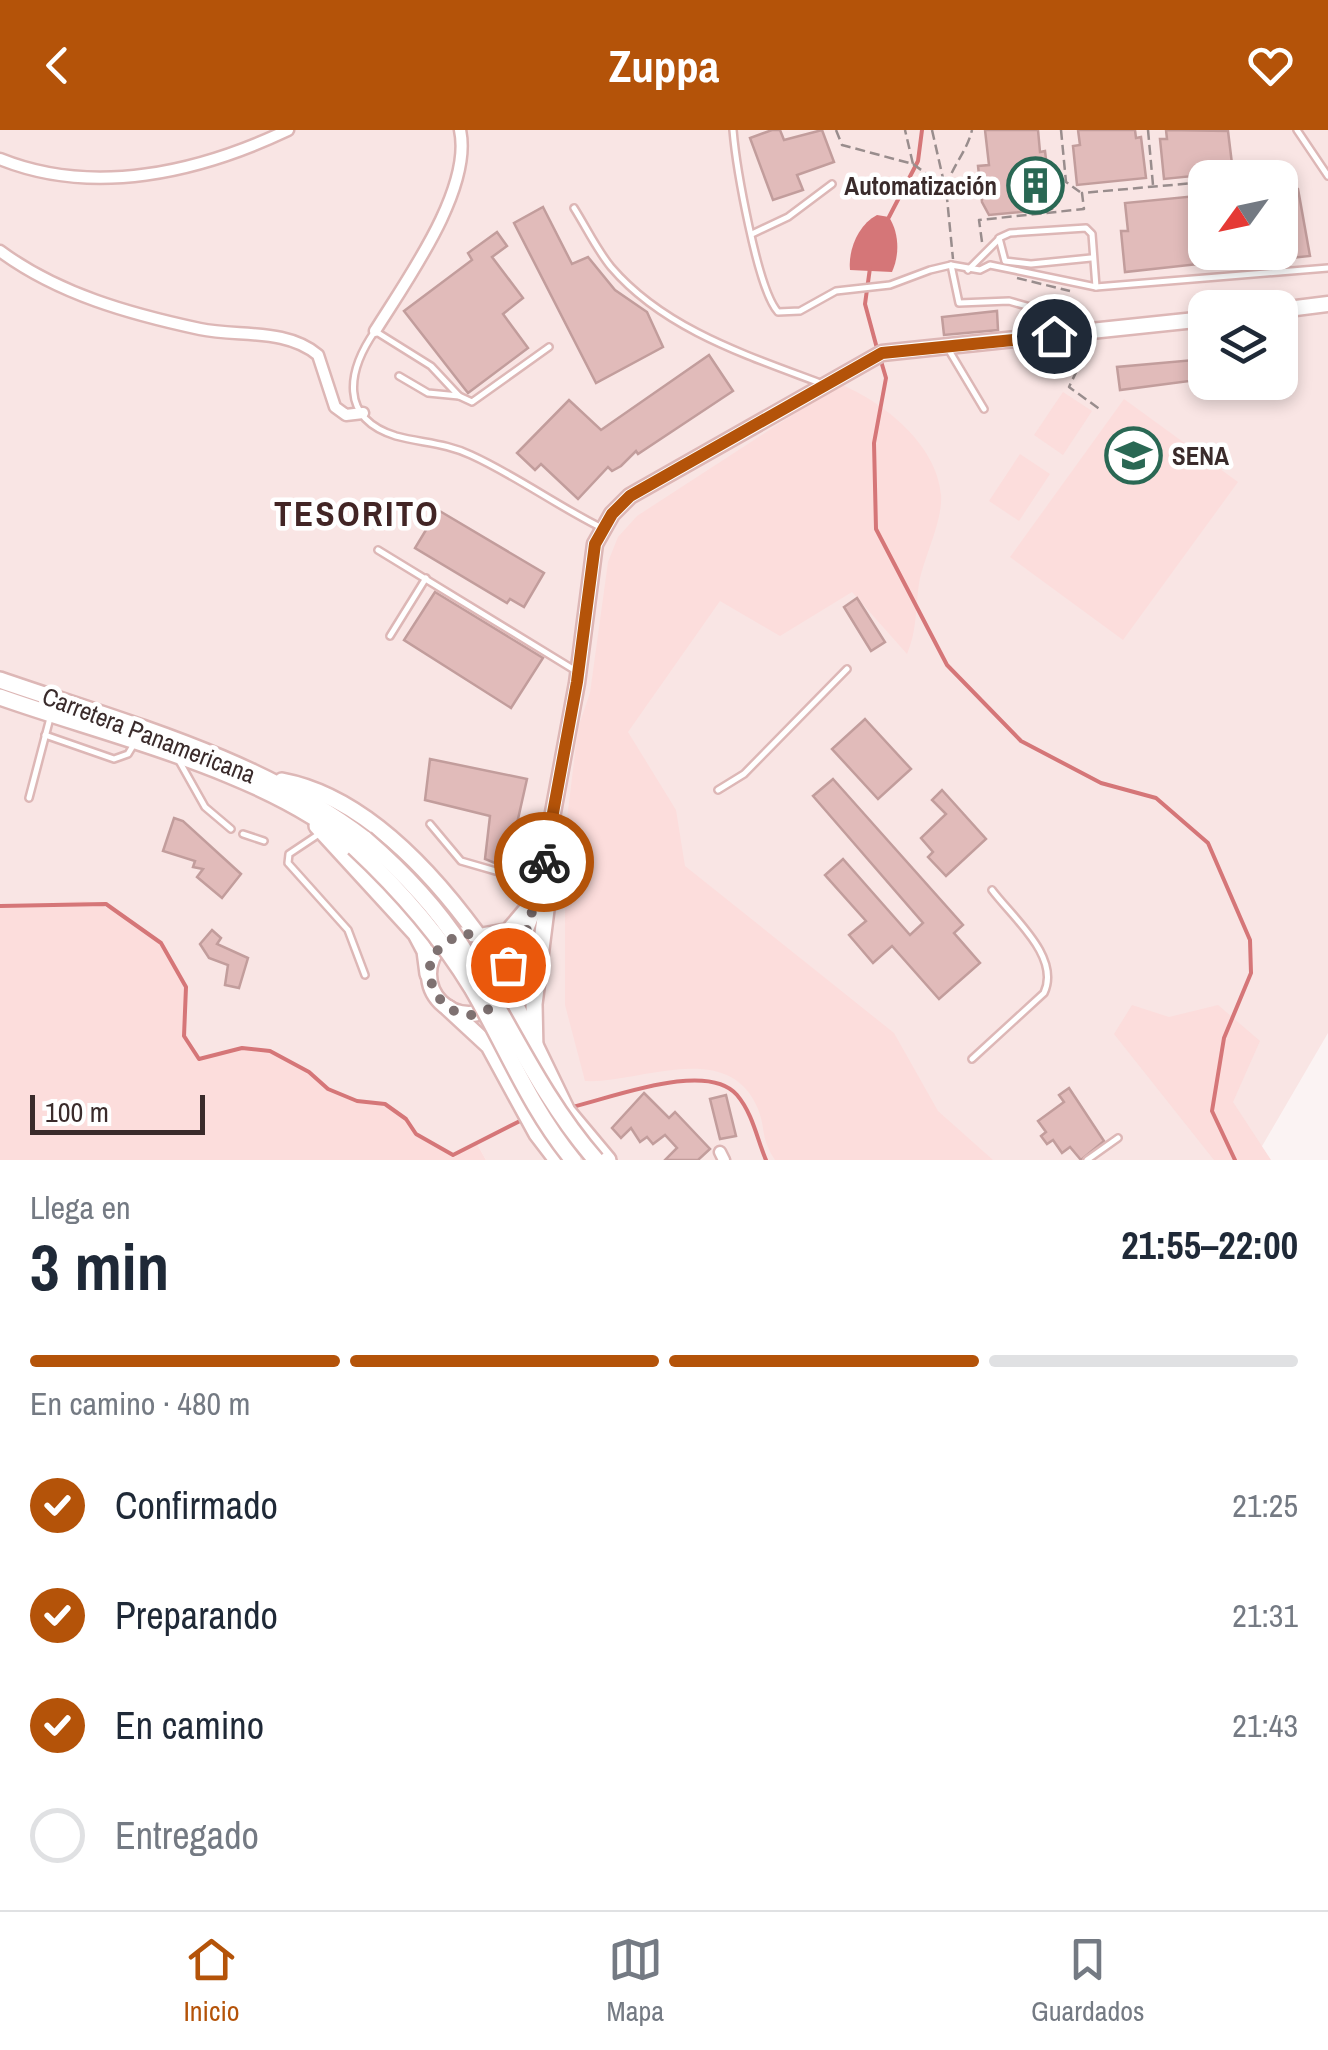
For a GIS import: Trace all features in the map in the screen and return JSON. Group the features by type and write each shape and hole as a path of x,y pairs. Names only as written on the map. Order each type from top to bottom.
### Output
{"highway":[{"name":"Carretera Panamericana","path":"0,680 179,742 263,778 405,874 461,946 549,1098 596,1160"},
{"name":"Carretera Panamericana","path":"0,697 177,757 309,815 359,843 436,933 540,1114 574,1160"},
{"path":"263,778 304,786 351,811 414,861 479,934"},
{"path":"309,815 416,934 425,950 428,974"},
{"path":"535,1051 534,1004 547,902 548,839"},
{"path":"508,980 544,1072 580,1129 608,1160"},
{"path":"448,1008 489,1046 537,1134 557,1160"}],"main road":[{"path":"1298,308 1328,304"},
{"path":"539,891 508,932 457,935 439,946 428,974 433,994 448,1008 482,1012 493,1006 508,980 539,891 578,673 595,544 630,496 882,353 1188,321"},
{"path":"479,934 501,950 508,980"}],"street":[{"path":"0,159 71,176 119,180 169,171 288,130"},
{"path":"375,330 420,260 454,184 464,148 460,130"},
{"path":"0,251 88,299 200,329 293,340 318,355 334,407 346,415 364,413"}],"lane":[{"path":"733,130 752,234 770,302 778,312 800,311 836,291 890,285 952,266 968,270 1005,262 1031,264 1090,258"},
{"path":"1297,130 1328,176"},
{"path":"752,234 788,217 832,184"},
{"path":"574,208 610,266 648,303 691,331 823,384"},
{"path":"968,270 999,238 1010,233 1086,228 1092,234 1090,258 1096,288"},
{"path":"999,238 1005,262"},
{"path":"990,265 1096,288 1328,268"},
{"path":"952,266 959,304 1009,301 1048,312 1054,336"},
{"path":"459,396 431,366 375,330 360,353 351,380 354,400 383,431 440,442 474,456 542,498 603,528"},
{"path":"400,376 428,393 479,401 549,347"},
{"path":"947,347 984,409"},
{"path":"378,550 578,673"},
{"path":"390,636 426,578"},
{"path":"718,790 744,774 847,669"},
{"path":"29,798 50,715"},
{"path":"46,735 114,759 122,758 134,744"},
{"path":"177,757 205,807 231,829"},
{"path":"430,824 461,862 539,891"},
{"path":"322,832 289,854 288,863 348,930 365,975"},
{"path":"243,834 264,841"},
{"path":"972,1060 1044,993 1049,982 1048,963 992,890"},
{"path":"1088,1160 1118,1138"}],"path":[{"path":"836,130 842,145 913,164 946,188"},
{"path":"905,130 913,164"},
{"path":"932,130 946,188 952,266"},
{"path":"946,188 956,156 968,146 972,130"},
{"path":"1061,130 1066,182 1082,192 1188,183"},
{"path":"1148,130 1154,186"},
{"path":"982,245 979,220 1084,209 1082,192"},
{"path":"1092,336 1069,387 1102,410"}],"shaded area":[{"path":"0,130 1328,130 1328,1033 1254,1160 486,1160 477,1144 453,1155 416,1134 406,1119 385,1104 357,1101 328,1089 309,1072 242,1048 199,1059 184,1036 186,987 175,967 160,943 106,904 0,906"},
{"path":"877,215 889,217 895,230 897,251 892,272 850,270 856,239 864,225"},
{"path":"840,384 873,402 905,427 919,442 937,476 941,495 939,515 920,578 915,626 907,654 852,592 780,636 720,601 628,732 676,810 685,866 894,1033 938,1111 993,1160 775,1160 758,1109 744,1087 726,1075 704,1069 680,1069 585,1081 565,1005 565,836 578,728 590,693 608,562 618,537 637,516"},
{"path":"1063,392 1092,411 1063,455 1034,435"},
{"path":"1124,399 1238,482 1123,640 1010,557"},
{"path":"1020,454 1050,474 1019,521 989,501"},
{"path":"84,901 99,904 131,921 174,961 186,991 187,1032 199,1059 242,1048 270,1051 309,1072 328,1089 357,1101 385,1104 406,1119 417,1134 452,1155 477,1144 486,1160 0,1160 0,906"},
{"path":"1132,1005 1169,1017 1218,1005 1260,1041 1233,1102 1271,1160 1214,1160 1114,1034"}],"building":[{"path":"780,130 784,140 822,130 834,162 797,175 803,190 773,200 750,138"},
{"name":"Automatización","path":"985,130 1038,130 1040,152 1045,151 1052,209 989,215 982,202 978,166 989,165"},
{"path":"1078,130 1135,130 1136,138 1141,137 1146,178 1077,185 1073,146 1080,145"},
{"path":"1166,130 1228,131 1232,160 1188,160 1188,177 1164,179 1160,139 1167,139"},
{"path":"1298,189 1310,256 1298,257"},
{"path":"1188,197 1188,265 1125,272 1121,231 1128,231 1125,203"},
{"path":"543,207 572,264 588,257 615,290 647,312 663,347 596,383 514,223"},
{"path":"497,232 507,246 492,257 523,298 503,314 528,348 468,393 404,311 472,260 468,253"},
{"path":"997,311 998,330 944,335 942,317"},
{"path":"709,355 733,391 638,454 636,451 621,466 612,471 608,467 578,499 541,464 535,470 517,453 569,400 601,430"},
{"path":"1188,361 1188,381 1120,390 1117,367"},
{"path":"438,510 544,573 524,607 510,599 507,603 415,548"},
{"path":"435,592 543,658 511,708 404,640"},
{"path":"857,598 885,642 871,651 844,607"},
{"path":"865,719 911,769 878,799 832,749"},
{"path":"430,759 527,779 507,868 485,859 490,816 425,800"},
{"path":"833,779 963,925 954,933 980,963 939,999 892,946 873,963 849,935 866,921 825,875 843,859 910,935 923,923 813,796"},
{"path":"942,790 986,839 946,876 928,857 933,852 921,838 946,814 932,800"},
{"path":"174,818 183,821 241,874 222,898 197,877 203,869 193,867 195,861 163,851"},
{"path":"212,930 221,938 217,944 248,958 239,988 225,985 228,965 209,958 200,944"},
{"path":"1069,1088 1104,1141 1081,1160 1070,1147 1062,1153 1053,1140 1047,1144 1041,1136 1046,1132 1038,1121 1064,1102 1059,1095"},
{"path":"644,1093 669,1118 675,1112 710,1149 698,1160 665,1160 677,1148 665,1135 653,1144 647,1137 640,1142 631,1128 621,1138 612,1128"},
{"path":"726,1095 736,1136 720,1139 710,1099"}],"waterway":[{"path":"889,217 918,161 922,130"},
{"path":"870,268 865,304 878,352"},
{"path":"881,361 886,378 874,443 876,529 947,665 1021,741 1101,783 1156,798 1208,843 1250,940 1251,973 1224,1038 1212,1111 1235,1160"},
{"path":"0,906 106,904 161,943 186,987 184,1036 199,1059 242,1048 270,1051 309,1072 328,1089 357,1101 385,1104 406,1119 416,1134 453,1155 524,1119"},
{"path":"572,1107 658,1084 704,1081 723,1085 737,1095 747,1110 766,1160"}],"way so far":[{"path":"508,965 501,950 488,938 478,934 457,935 433,954 429,984 440,1002 459,1013 482,1012 502,998 538,898 544,862"}],"place":[{"name":"Automatización","path":"1036,186"},
{"name":"SENA","path":"1133,456"}],"district":[{"name":"TESORITO","path":"357,513"}],"route":[{"path":"544,862 577,682 595,544 612,514 630,496 882,353 1054,336"}]}
